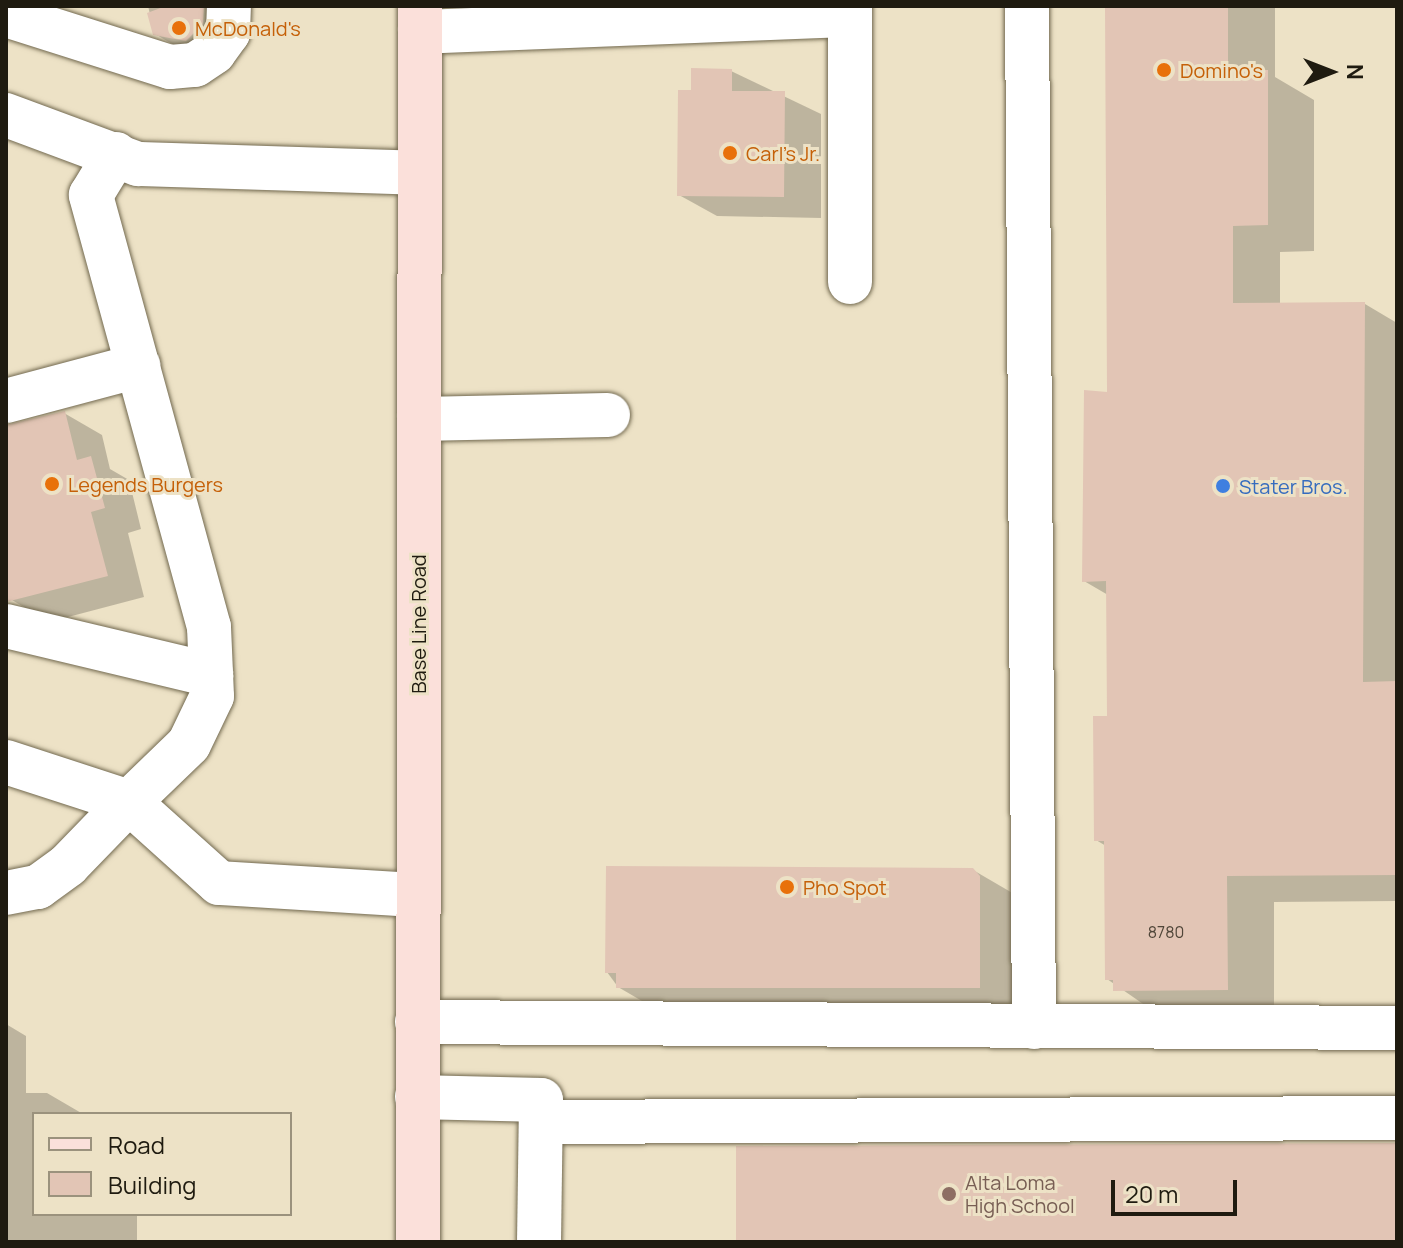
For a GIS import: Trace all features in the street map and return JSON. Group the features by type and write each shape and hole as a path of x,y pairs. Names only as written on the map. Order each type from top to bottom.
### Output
{"main road":[{"name":"Base Line Road","path":"418,1242 420,19"}],"lane":[{"path":"74,6 96,15 138,60"},
{"path":"6,15 138,60 195,65 228,33 229,6"},
{"path":"1027,6 1034,1027"},
{"path":"420,19 849,10 850,282"},
{"path":"6,115 138,164 419,173"},
{"path":"6,893 38,887 58,873 189,744 212,696 209,627 91,195 116,154"},
{"path":"6,401 138,366"},
{"path":"419,419 608,415"},
{"path":"6,626 211,675"},
{"path":"6,762 129,802 219,883 417,895"},
{"path":"417,1022 1397,1028"},
{"path":"417,1097 541,1100 539,1242"},
{"path":"541,1122 1397,1118"}],"building":[{"name":"McDonald's","path":"166,6 204,6 203,24 186,41 153,35 147,13"},
{"path":"1105,6 1228,6 1228,70 1268,70 1268,225 1233,226 1233,303 1365,302 1363,682 1397,681 1397,875 1227,876 1228,990 1113,991 1113,980 1105,980 1104,841 1094,841 1093,716 1107,716 1106,581 1082,582 1084,390 1107,392"},
{"path":"691,68 732,69 732,91 785,91 784,197 677,196 678,90 691,90"},
{"name":"Legends Burgers","path":"65,411 77,460 91,456 105,508 91,512 108,576 6,602 6,425"},
{"path":"606,866 973,868 980,876 980,988 616,988 616,973 605,973"},
{"path":"1397,1143 1397,1242 736,1242 736,1146"}],"place":[{"name":"McDonald's","path":"179,28"},
{"name":"Domino's","path":"1164,70"},
{"name":"Carl's Jr.","path":"730,153"},
{"name":"Legends Burgers","path":"52,484"},
{"name":"Stater Bros.","path":"1223,486"},
{"name":"Pho Spot","path":"787,887"},
{"name":"Alta Loma High School","path":"949,1194"}]}
